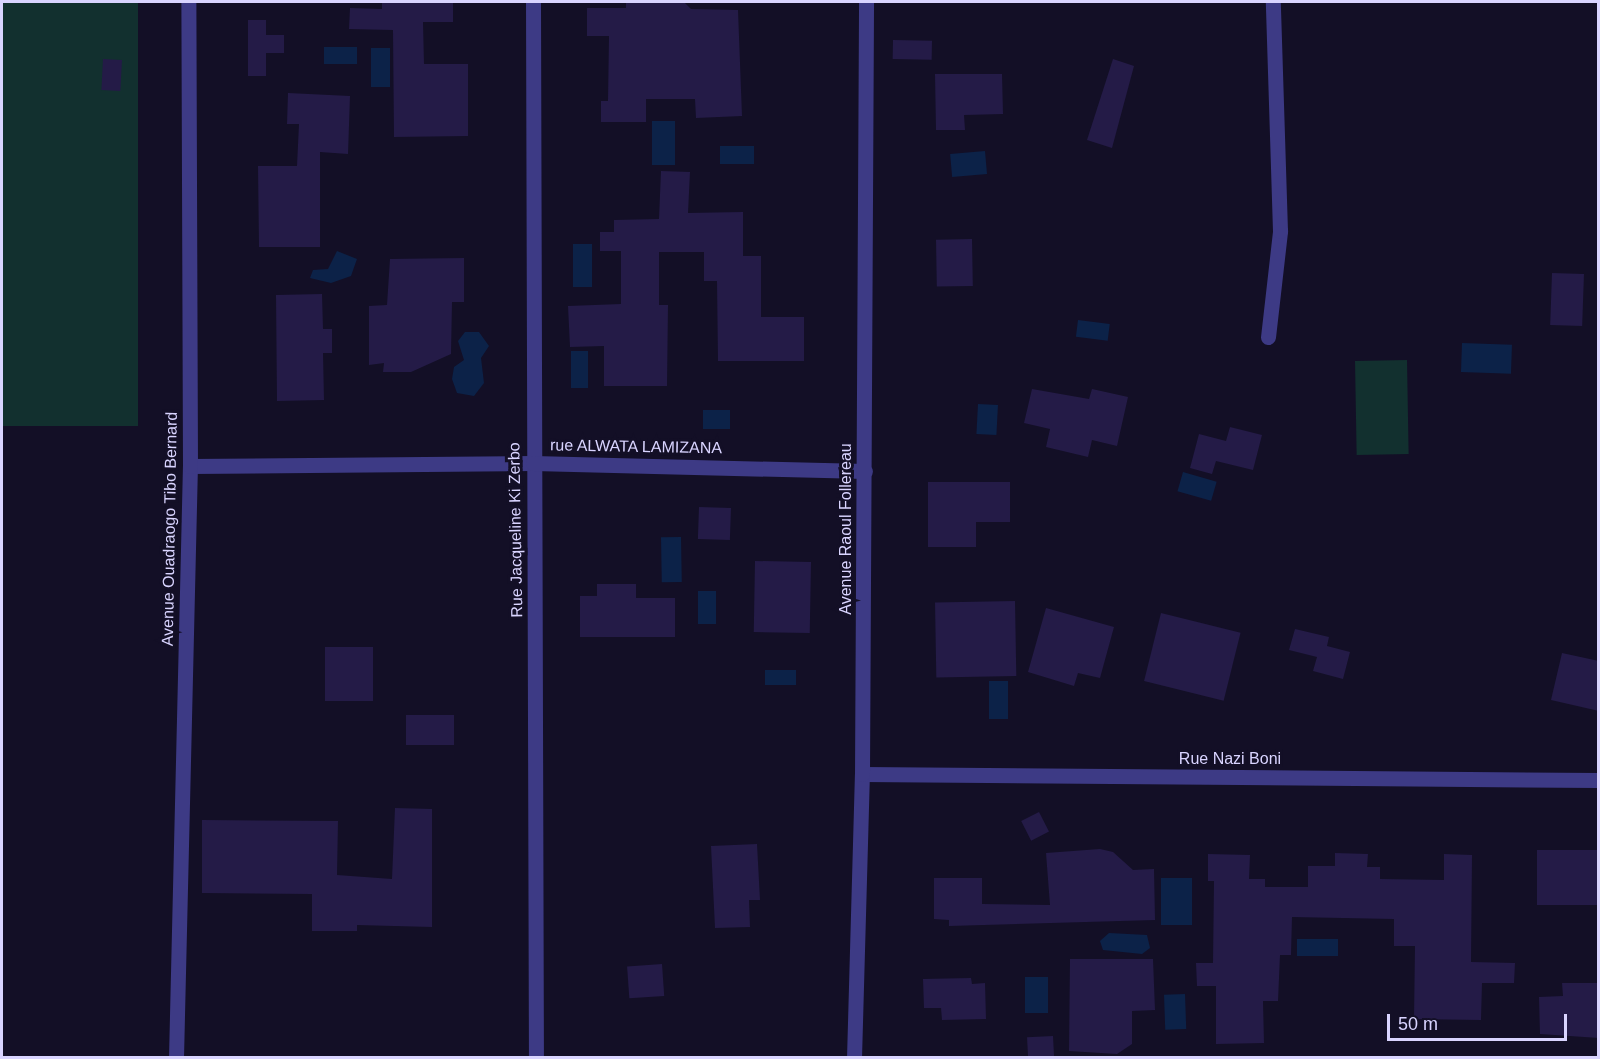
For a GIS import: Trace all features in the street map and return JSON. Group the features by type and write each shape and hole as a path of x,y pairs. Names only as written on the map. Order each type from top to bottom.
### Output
{"street":[{"name":"Avenue Ouadraogo Tibo Bernard","path":"176,1058 190,466 188,2"},
{"name":"Rue Jacqueline Ki Zerbo","path":"533,2 536,1058"},
{"name":"Avenue Raoul Follereau","path":"854,1058 862,774 866,2"},
{"path":"1268,337 1280,231 1273,2"},
{"name":"rue ALWATA LAMIZANA","path":"190,466 533,463 865,471"},
{"name":"Rue Nazi Boni","path":"862,774 1599,780"}],"green space":[{"path":"2,2 138,2 138,426 2,426"},
{"path":"1407,360 1409,454 1357,455 1355,361"}],"water":[{"path":"324,47 357,47 357,64 324,64"},
{"path":"371,48 390,48 390,87 371,87"},
{"path":"652,121 675,121 675,165 652,165"},
{"path":"720,146 754,146 754,164 720,164"},
{"path":"985,151 987,174 952,177 950,154"},
{"path":"573,244 592,244 592,287 573,287"},
{"path":"337,251 357,259 351,276 331,283 310,278 313,270 328,269"},
{"path":"1078,320 1110,324 1108,341 1076,337"},
{"path":"465,332 479,332 489,346 481,358 484,383 474,396 457,393 452,379 454,367 464,360 458,341"},
{"path":"1462,343 1512,345 1511,374 1461,372"},
{"path":"571,351 588,351 588,388 571,388"},
{"path":"978,404 998,405 996,435 976,434"},
{"path":"703,410 730,410 730,429 703,429"},
{"path":"1183,472 1217,482 1211,501 1177,491"},
{"path":"661,537 681,537 682,582 662,582"},
{"path":"698,591 716,591 716,624 698,624"},
{"path":"765,670 796,670 796,685 765,685"},
{"path":"989,681 1008,681 1008,719 989,719"},
{"path":"1161,878 1192,878 1192,925 1161,925"},
{"path":"1109,933 1147,935 1150,948 1142,954 1103,950 1100,941"},
{"path":"1297,939 1338,939 1338,956 1297,956"},
{"path":"1025,977 1048,977 1048,1013 1025,1013"},
{"path":"1185,994 1186,1029 1165,1030 1164,995"}],"building":[{"path":"382,2 453,2 453,22 423,22 424,64 468,64 468,136 394,137 393,30 349,29 350,8 382,9"},
{"path":"626,2 684,2 691,9 738,10 742,116 696,118 695,99 646,99 646,122 601,122 601,101 608,101 609,36 587,36 587,8 626,8"},
{"path":"248,20 266,20 266,35 284,35 284,53 266,53 266,76 248,76"},
{"path":"893,40 932,41 932,60 893,59"},
{"path":"103,59 122,60 120,91 101,90"},
{"path":"1113,59 1134,66 1112,148 1087,140"},
{"path":"935,74 1002,74 1003,114 964,115 965,130 936,130"},
{"path":"288,93 350,96 348,154 320,152 320,247 259,247 258,166 297,166 299,124 287,124"},
{"path":"661,171 690,172 688,213 743,212 743,256 761,256 761,317 804,317 804,361 718,361 717,281 704,281 704,252 659,252 659,305 668,305 667,386 604,386 604,346 570,347 568,306 621,304 621,251 600,251 600,232 614,232 614,220 659,219"},
{"path":"972,239 973,286 937,287 936,240"},
{"path":"464,258 464,302 452,302 451,354 411,372 383,372 384,363 369,365 369,306 387,305 390,259"},
{"path":"1552,273 1584,274 1582,326 1550,325"},
{"path":"322,294 323,329 332,329 332,353 323,353 324,400 277,401 276,295"},
{"path":"1032,389 1089,399 1092,389 1128,397 1117,446 1092,440 1088,457 1046,447 1050,429 1024,423"},
{"path":"1230,427 1262,435 1253,470 1216,461 1212,474 1190,468 1199,434 1226,441"},
{"path":"928,482 1010,482 1010,522 976,522 976,547 928,547"},
{"path":"699,507 731,508 730,540 698,539"},
{"path":"755,561 811,562 810,633 754,632"},
{"path":"597,584 636,584 636,598 675,598 675,637 580,637 580,596 597,596"},
{"path":"1015,601 1016,676 936,677 935,602"},
{"path":"1046,608 1114,627 1100,678 1078,673 1074,686 1028,672"},
{"path":"1161,613 1241,633 1224,701 1144,681"},
{"path":"1295,629 1329,637 1327,646 1350,652 1343,679 1313,671 1317,657 1289,650"},
{"path":"325,647 373,647 373,701 325,701"},
{"path":"1562,653 1599,661 1599,711 1551,700"},
{"path":"406,715 454,715 454,745 406,745"},
{"path":"395,808 432,809 432,927 357,925 357,931 312,931 312,894 202,893 202,820 338,821 337,875 392,879"},
{"path":"1039,812 1049,832 1031,841 1021,821"},
{"path":"757,844 760,900 749,900 750,927 715,928 711,846"},
{"path":"1100,849 1113,852 1133,870 1154,869 1155,920 949,926 949,920 934,919 934,878 982,878 982,904 1050,905 1046,853"},
{"path":"1537,850 1598,850 1598,905 1537,905"},
{"path":"1335,853 1368,854 1367,867 1380,867 1380,879 1444,880 1444,854 1472,855 1471,962 1515,963 1514,983 1482,983 1481,1020 1414,1019 1415,946 1394,946 1394,919 1292,917 1291,955 1280,955 1278,1001 1263,1001 1264,1043 1216,1044 1216,986 1197,986 1196,963 1213,963 1214,881 1208,881 1208,854 1250,855 1249,879 1265,879 1265,887 1308,887 1308,866 1335,866"},
{"path":"1070,959 1153,959 1155,1010 1132,1011 1132,1044 1117,1054 1069,1051"},
{"path":"662,964 664,996 629,998 627,966"},
{"path":"971,978 972,984 985,983 986,1019 942,1020 941,1008 924,1008 923,979"},
{"path":"1562,983 1599,983 1599,1038 1540,1034 1539,997 1563,996"},
{"path":"1053,1036 1054,1058 1028,1058 1027,1037"}]}
